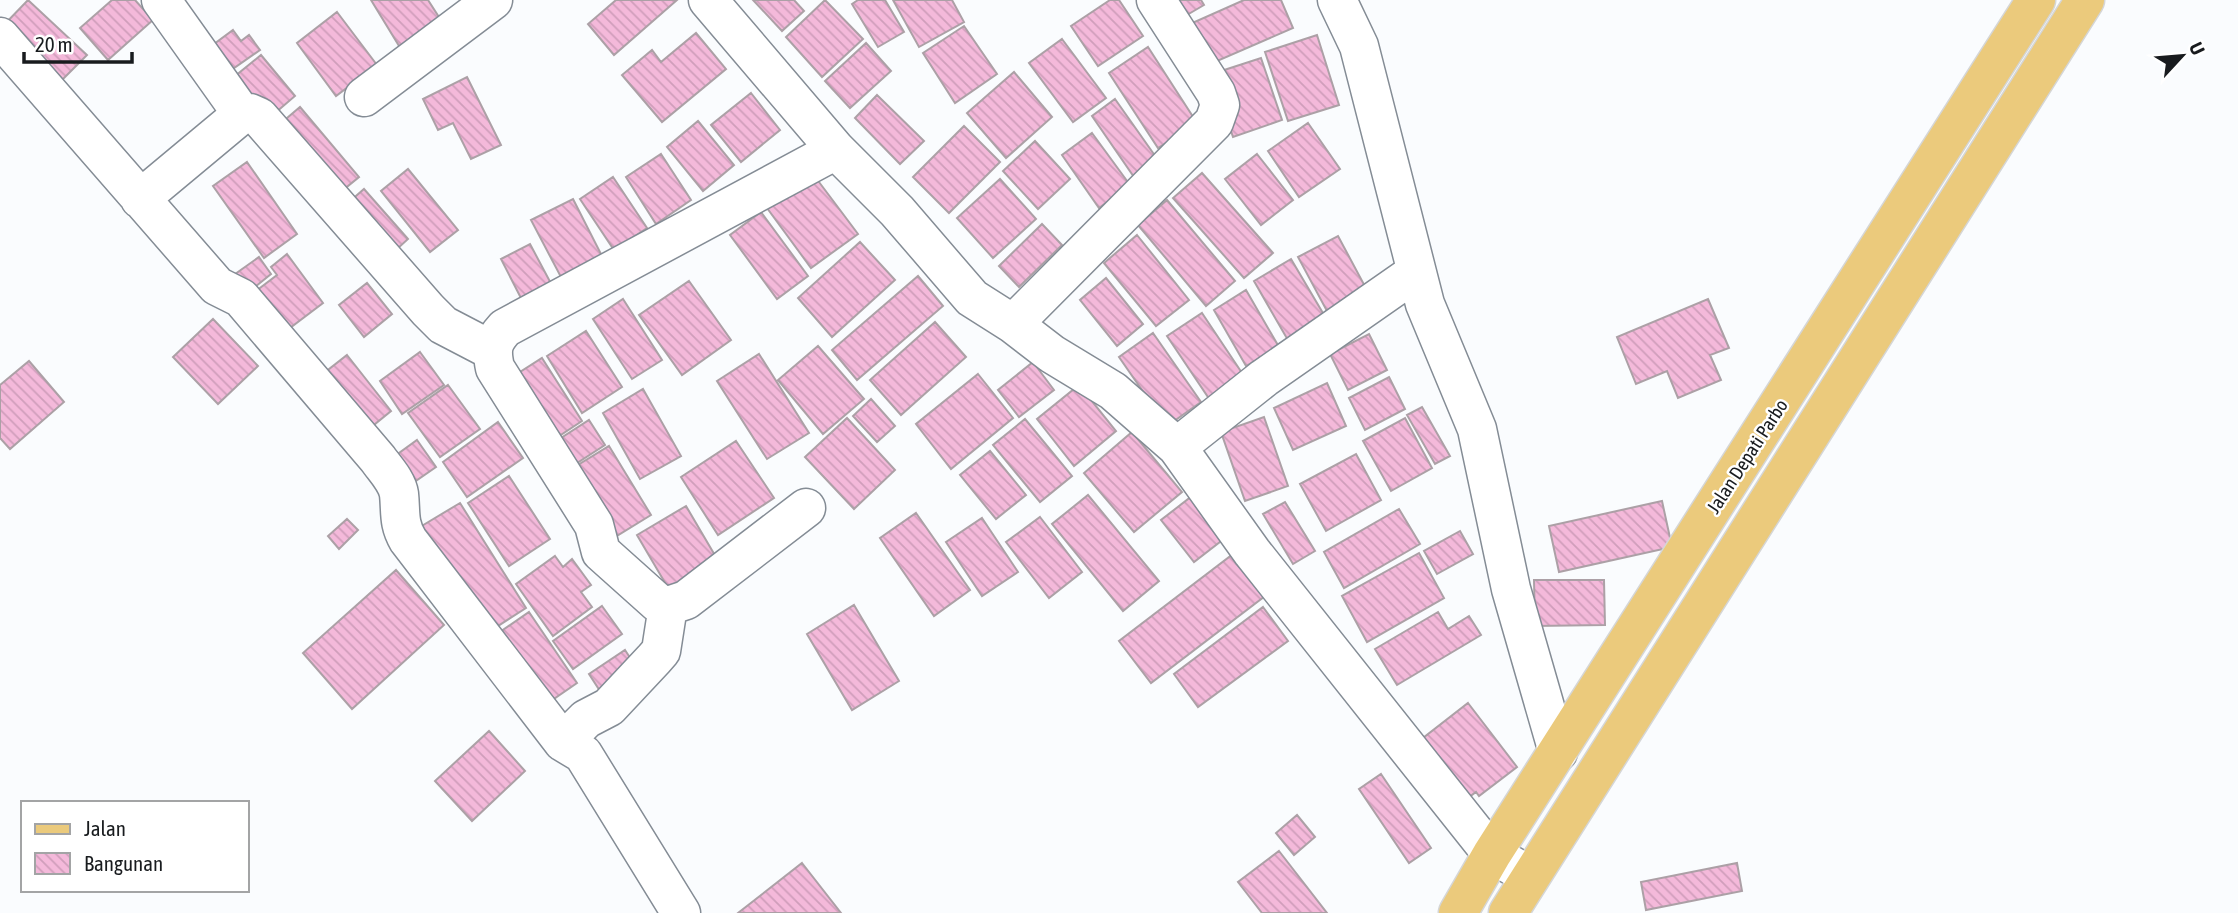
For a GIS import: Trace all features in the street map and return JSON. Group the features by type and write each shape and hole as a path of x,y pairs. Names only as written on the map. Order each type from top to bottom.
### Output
{"main road":[{"name":"Jalan Depati Parbo","path":"1458,913 1492,854 2036,0"},
{"path":"1508,913 2085,0"}],"street":[{"path":"161,0 242,114"},
{"path":"364,97 493,0"},
{"path":"708,0 836,150 897,211 972,298 1013,324 1052,354 1113,391 1177,447 1252,552 1492,854 1530,876"},
{"path":"1013,324 1219,114 1216,93 1156,0"},
{"path":"1338,0 1359,46 1425,304 1477,429 1511,589 1558,752"},
{"path":"0,37 217,286 242,298 378,459 394,482 401,529 408,540 563,742 583,754 681,913"},
{"path":"140,199 242,114 250,113 259,117 443,325 491,350"},
{"path":"806,508 686,600 668,606 658,603 601,552 594,525 495,368 491,350 494,340 505,328 836,150"},
{"path":"1177,447 1264,378 1416,272"},
{"path":"563,742 586,719 609,706 661,651 668,606"}],"building":[{"path":"28,0 87,55 55,87 0,29"},
{"path":"112,0 135,0 153,20 108,60 80,28"},
{"path":"371,0 428,0 446,28 404,54"},
{"path":"616,0 677,0 614,55 588,24"},
{"path":"753,0 794,0 804,11 782,31"},
{"path":"825,0 863,39 822,77 786,37"},
{"path":"858,0 885,0 904,32 878,47 852,4"},
{"path":"893,0 952,0 964,22 919,47"},
{"path":"1110,0 1119,0 1143,36 1098,66 1071,26"},
{"path":"1162,0 1201,0 1204,5 1175,22"},
{"path":"1244,0 1281,0 1293,28 1208,65 1190,24"},
{"path":"337,12 377,65 336,96 297,43"},
{"path":"964,26 997,74 955,103 923,53"},
{"path":"233,30 241,41 249,35 260,50 224,75 206,50"},
{"path":"696,33 726,69 662,122 622,75 652,50 661,62"},
{"path":"1317,35 1339,105 1288,121 1265,52"},
{"path":"1062,39 1106,98 1073,122 1029,63"},
{"path":"866,43 891,71 850,108 825,81"},
{"path":"1148,47 1197,123 1158,148 1109,73"},
{"path":"261,55 295,96 268,119 234,77"},
{"path":"1261,58 1282,120 1233,137 1212,74"},
{"path":"1014,72 1052,117 1006,158 967,113"},
{"path":"467,77 501,145 471,159 453,123 438,130 423,99"},
{"path":"751,93 780,130 741,162 711,125"},
{"path":"877,95 924,141 900,164 855,118"},
{"path":"1115,99 1158,160 1134,177 1092,116"},
{"path":"300,107 359,177 332,199 274,129"},
{"path":"698,121 734,165 703,191 667,147"},
{"path":"1308,123 1340,169 1299,197 1268,151"},
{"path":"964,126 1000,162 949,213 913,177"},
{"path":"1092,133 1130,185 1099,208 1062,155"},
{"path":"1035,141 1070,179 1038,209 1003,171"},
{"path":"661,154 691,200 656,224 626,177"},
{"path":"1257,154 1293,200 1261,225 1225,179"},
{"path":"247,162 297,234 264,258 213,186"},
{"path":"408,169 458,230 430,252 381,191"},
{"path":"1202,173 1273,253 1244,278 1173,198"},
{"path":"813,174 858,234 811,268 767,208"},
{"path":"613,177 647,228 614,250 580,199"},
{"path":"1000,179 1036,219 993,258 957,218"},
{"path":"364,189 408,239 385,260 341,209"},
{"path":"573,199 603,258 562,279 531,220"},
{"path":"1167,200 1235,281 1206,306 1138,225"},
{"path":"761,212 808,276 777,299 730,235"},
{"path":"1042,224 1062,245 1019,287 999,266"},
{"path":"1137,235 1189,300 1156,326 1104,263"},
{"path":"1338,236 1368,292 1328,313 1298,257"},
{"path":"860,242 895,280 832,337 798,298"},
{"path":"530,244 555,291 525,306 501,259"},
{"path":"287,254 323,303 278,337 248,297 277,275 271,267"},
{"path":"259,257 271,274 245,295 231,277"},
{"path":"1291,259 1327,320 1289,342 1254,281"},
{"path":"918,276 943,306 857,380 832,350"},
{"path":"1106,278 1143,324 1117,346 1080,300"},
{"path":"689,281 731,340 682,375 639,315"},
{"path":"367,283 392,314 364,337 339,305"},
{"path":"1246,290 1279,347 1246,366 1214,310"},
{"path":"623,299 662,360 632,379 593,319"},
{"path":"1708,299 1729,348 1710,355 1721,380 1678,398 1667,371 1636,384 1617,337"},
{"path":"1202,313 1246,379 1212,403 1167,336"},
{"path":"213,319 258,366 218,404 173,357"},
{"path":"935,322 966,357 901,415 870,380"},
{"path":"586,331 622,387 582,413 547,356"},
{"path":"1153,333 1201,402 1167,426 1119,357"},
{"path":"1369,334 1387,370 1348,390 1330,354"},
{"path":"818,346 864,399 823,434 778,380"},
{"path":"420,352 444,385 402,414 380,381"},
{"path":"759,354 809,433 767,459 717,381"},
{"path":"347,355 391,411 364,433 319,377"},
{"path":"542,358 582,421 550,442 509,379"},
{"path":"29,361 64,402 10,449 0,438 0,385"},
{"path":"1033,362 1054,390 1019,417 998,390"},
{"path":"978,374 1013,418 951,469 916,424"},
{"path":"1389,377 1405,409 1365,430 1349,398"},
{"path":"1327,383 1346,426 1293,450 1274,408"},
{"path":"448,385 480,429 440,457 408,413"},
{"path":"1079,385 1116,431 1074,466 1037,419"},
{"path":"643,389 681,456 640,479 603,413"},
{"path":"871,399 895,426 877,442 853,416"},
{"path":"1422,407 1450,456 1435,464 1407,415"},
{"path":"1264,417 1288,486 1245,501 1221,432"},
{"path":"847,418 895,470 854,509 805,457"},
{"path":"1405,418 1432,468 1391,491 1363,441"},
{"path":"1025,419 1072,476 1040,502 993,445"},
{"path":"589,420 605,445 563,472 547,447"},
{"path":"498,422 523,458 467,497 443,462"},
{"path":"1132,432 1182,492 1134,532 1084,473"},
{"path":"417,440 436,467 407,487 388,461"},
{"path":"736,441 774,498 718,535 681,477"},
{"path":"609,446 651,515 615,537 573,468"},
{"path":"990,451 1026,495 996,519 960,475"},
{"path":"1356,454 1381,500 1326,531 1300,484"},
{"path":"509,476 550,539 509,566 468,503"},
{"path":"1088,495 1159,581 1123,611 1052,524"},
{"path":"1192,496 1225,538 1194,562 1161,520"},
{"path":"1662,501 1672,547 1559,572 1549,526"},
{"path":"1285,502 1315,551 1293,564 1263,514"},
{"path":"460,503 526,608 487,633 420,527"},
{"path":"686,506 720,564 671,593 637,535"},
{"path":"1399,509 1420,544 1344,588 1324,552"},
{"path":"916,513 970,590 934,616 880,538"},
{"path":"1040,517 1082,572 1049,598 1006,542"},
{"path":"982,518 1018,572 982,596 946,542"},
{"path":"347,519 358,530 339,549 328,536"},
{"path":"1460,531 1473,554 1437,574 1424,551"},
{"path":"1237,551 1269,593 1151,683 1119,641"},
{"path":"1419,553 1444,598 1367,642 1342,596"},
{"path":"555,556 563,567 572,559 591,585 581,592 592,607 553,636 516,584"},
{"path":"396,570 444,625 352,709 303,653"},
{"path":"1534,580 1604,580 1605,625 1535,626"},
{"path":"854,605 899,681 852,710 807,634"},
{"path":"602,606 622,634 573,669 553,641"},
{"path":"1263,607 1288,641 1198,707 1174,674"},
{"path":"529,612 577,683 545,705 497,634"},
{"path":"1438,612 1448,629 1469,616 1481,635 1397,685 1375,649"},
{"path":"625,650 638,670 602,694 589,674"},
{"path":"1468,703 1517,767 1479,796 1476,792 1460,804 1414,745"},
{"path":"489,731 525,771 472,821 435,781"},
{"path":"1381,774 1431,848 1409,863 1359,789"},
{"path":"1297,815 1315,837 1294,855 1276,833"},
{"path":"1279,851 1327,913 1262,913 1238,882"},
{"path":"802,863 841,913 738,913"},
{"path":"1737,863 1742,891 1646,910 1641,882"}]}
